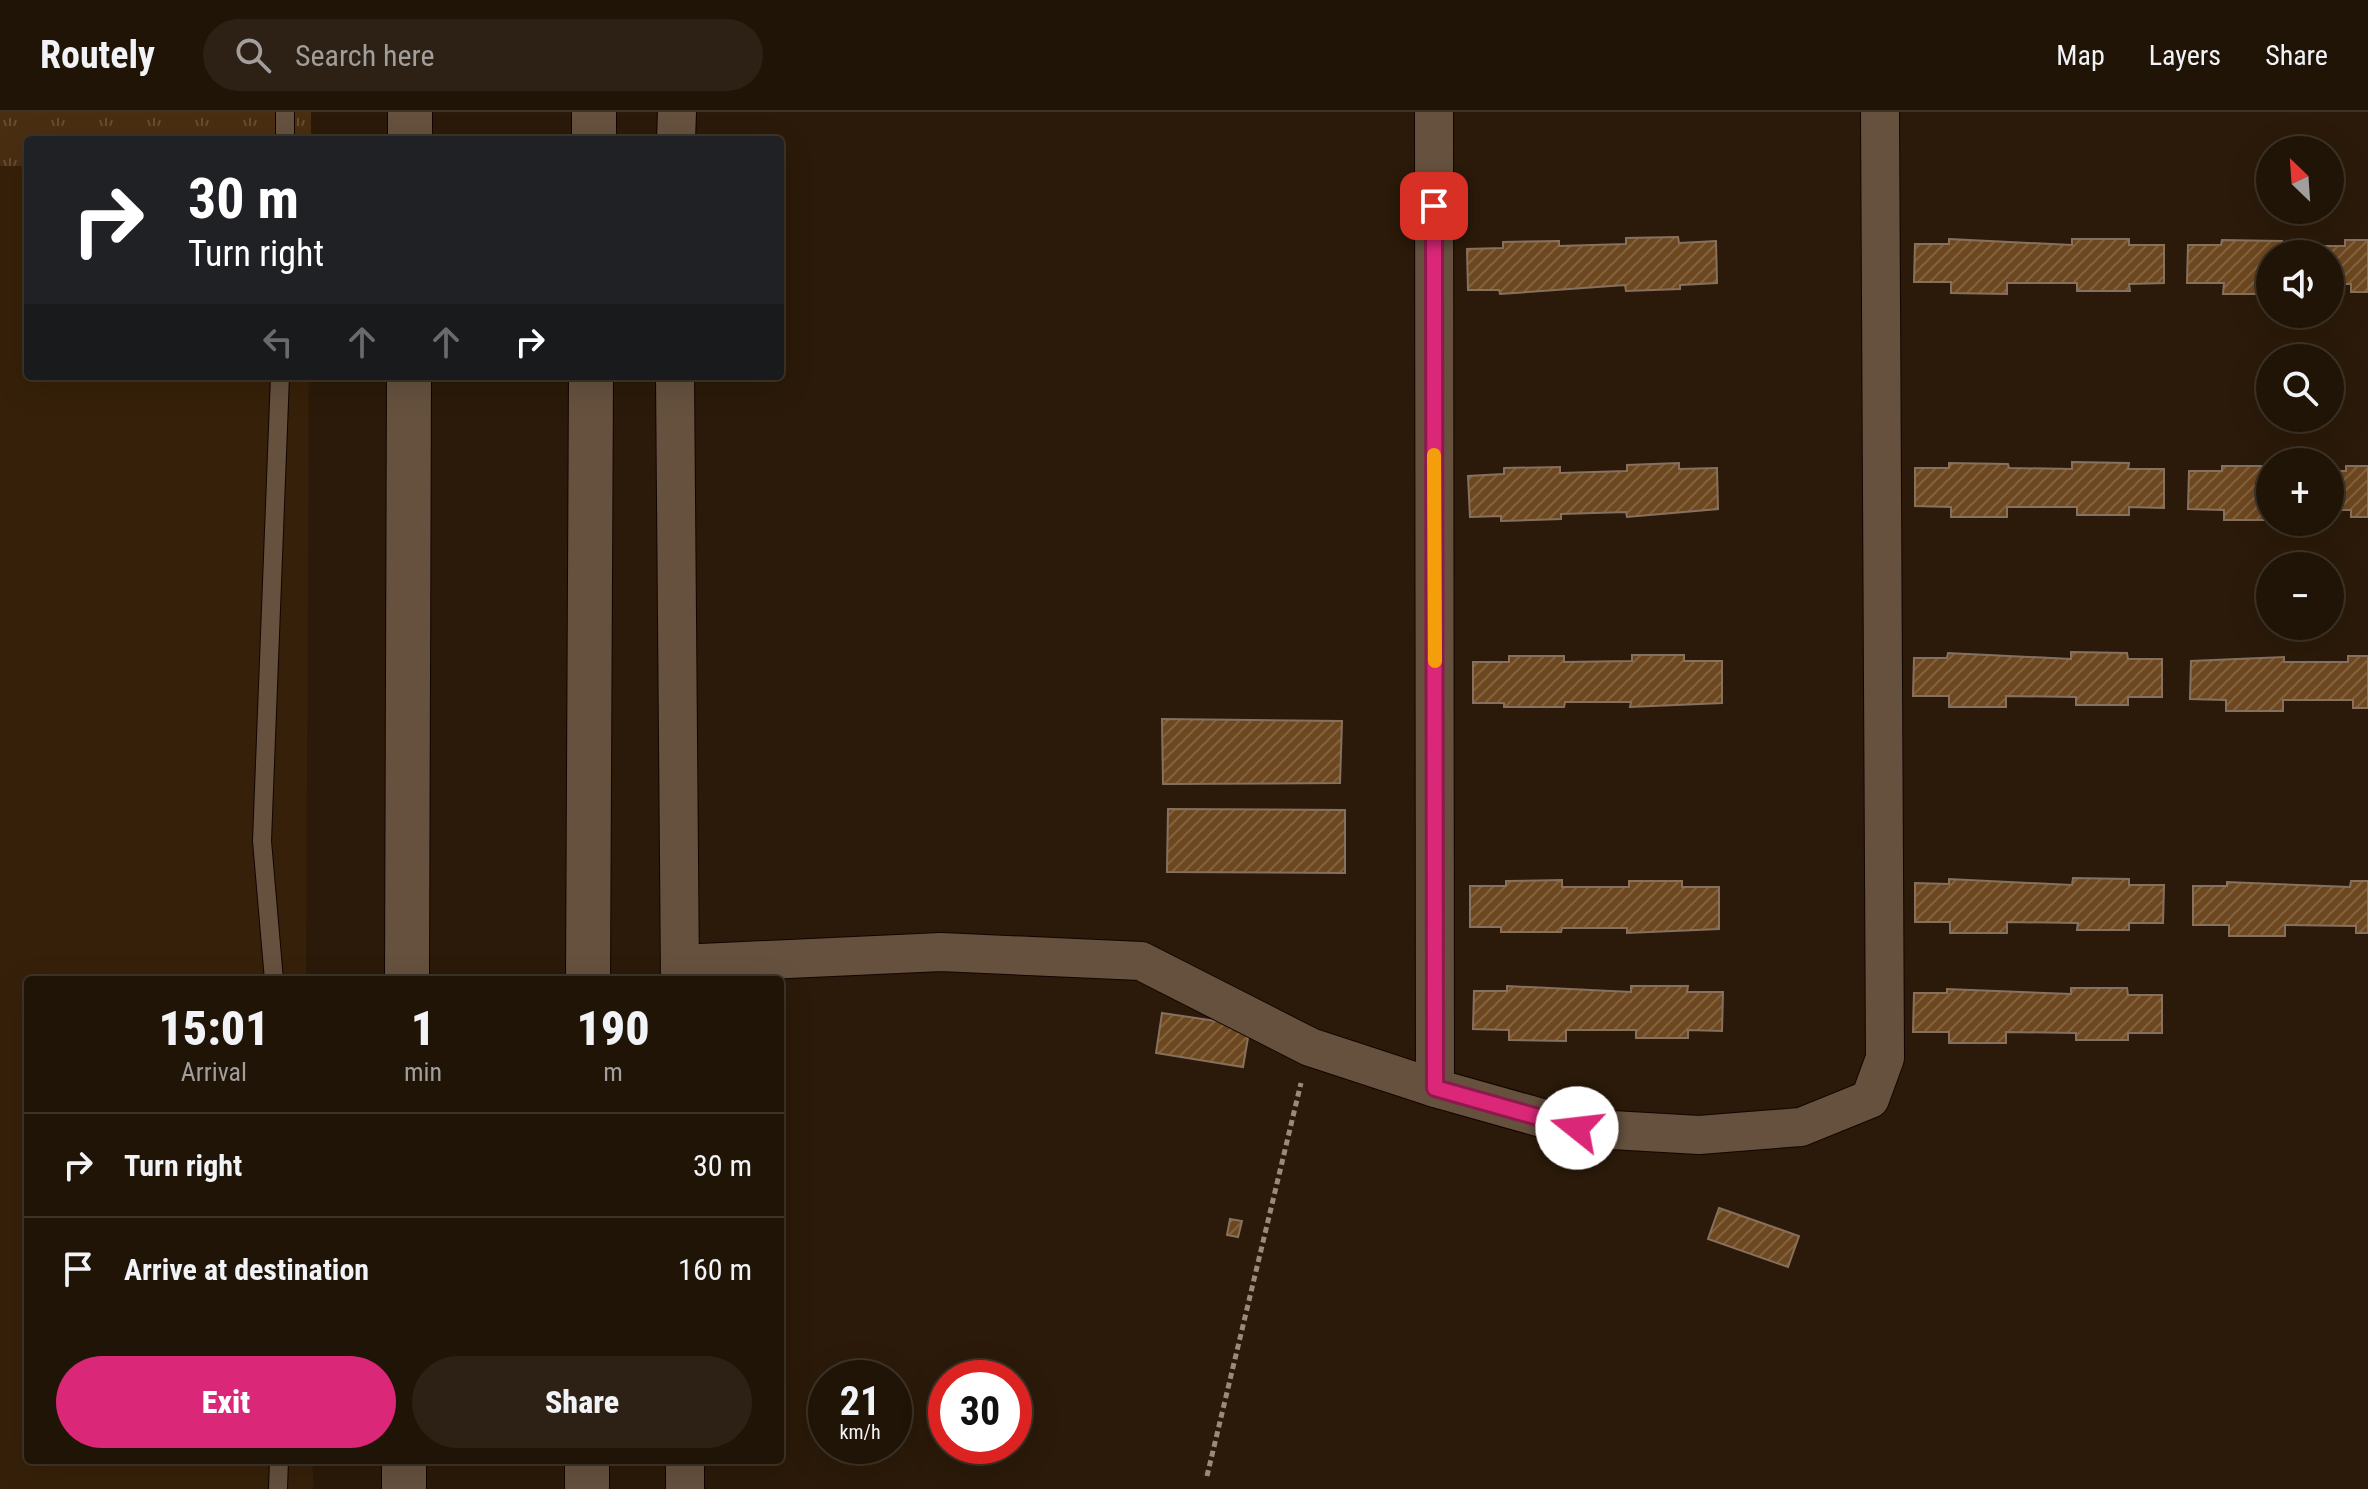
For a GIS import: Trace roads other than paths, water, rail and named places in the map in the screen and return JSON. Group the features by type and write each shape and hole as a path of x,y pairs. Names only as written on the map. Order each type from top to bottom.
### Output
{"main road":[{"path":"410,112 410,136"},
{"path":"594,112 594,136"},
{"path":"407,976 409,380"},
{"path":"588,976 591,380"},
{"path":"404,1464 404,1489"},
{"path":"587,1464 587,1489"}],"street":[{"path":"676,136 677,112"},
{"path":"1434,112 1435,1088"},
{"path":"675,380 680,972 941,952 1141,961 1310,1047 1435,1088 1577,1128 1699,1135 1801,1127 1870,1099 1885,1058 1880,112"},
{"path":"685,1464 685,1489"}],"lane":[{"path":"285,112 285,136"},
{"path":"274,976 262,841 280,380"},
{"path":"278,1489 279,1464"}]}
